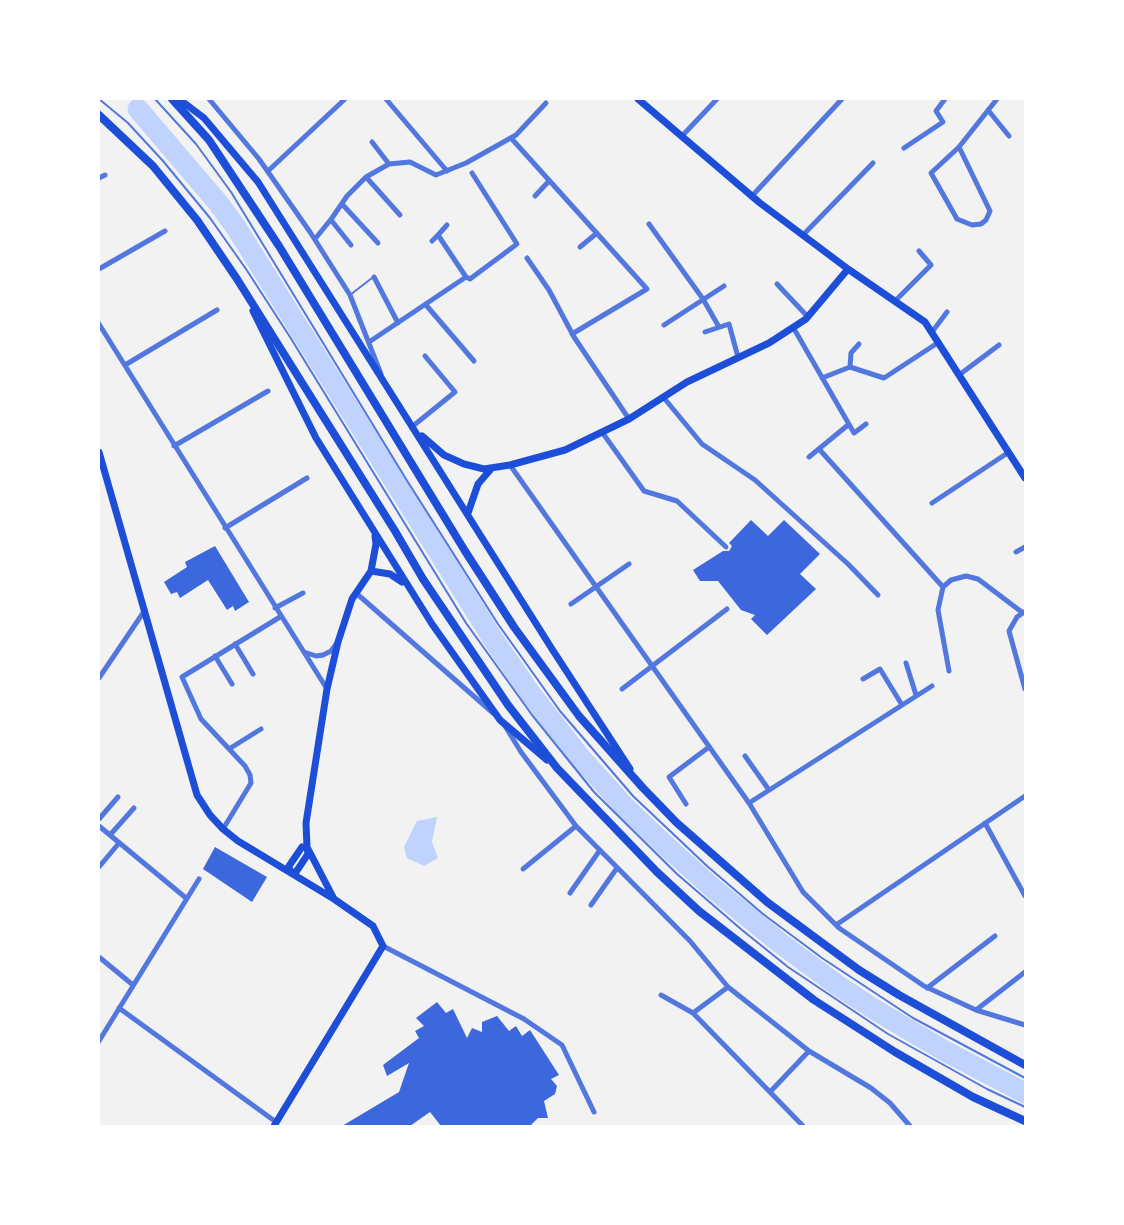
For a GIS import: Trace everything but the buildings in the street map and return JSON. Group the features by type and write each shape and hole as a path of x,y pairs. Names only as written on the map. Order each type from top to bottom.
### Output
{"highway":[{"path":"172,99 209,140 279,246 459,542 514,627 579,716 676,823 767,902 859,970 1025,1065"},
{"path":"99,115 153,166 197,220 237,279 390,522 423,579 508,705 557,768 657,872 699,911 805,994 856,1028 973,1097 1025,1121"}],"main road":[{"path":"179,99 204,118 258,182 558,659 643,788"},
{"path":"638,99 752,196 848,269 925,322 1025,477"},
{"path":"413,426 444,455 464,464 491,469 565,450 629,419 687,382 769,343 808,317 848,269"},
{"path":"237,279 315,438 432,624 500,720 557,768"},
{"path":"99,452 198,795 210,815 223,829 238,841 334,899 373,926 383,946 275,1124"},
{"path":"468,513 478,484 491,469"},
{"path":"290,872 296,872 308,854 306,823 327,689 338,642 352,599 371,571 376,544 374,530"},
{"path":"371,571 390,574 408,587"},
{"path":"307,847 334,899"}],"street":[{"path":"268,171 345,99"},
{"path":"386,99 447,171"},
{"path":"682,136 717,99"},
{"path":"752,196 842,99"},
{"path":"936,99 939,105"},
{"path":"904,148 943,122 936,111 945,99"},
{"path":"960,147 990,211 986,220 981,224 972,225 957,219 931,173 960,147 997,99"},
{"path":"213,100 268,171 350,294 383,379"},
{"path":"315,239 347,196 366,177 389,164 410,162 436,175 447,171 477,158 511,138 546,103"},
{"path":"988,111 1009,136"},
{"path":"511,138 647,289 572,334"},
{"path":"372,142 389,164"},
{"path":"803,235 873,163"},
{"path":"438,235 466,277 470,279 517,244 472,173"},
{"path":"366,177 400,214"},
{"path":"536,196 549,181"},
{"path":"342,204 378,243"},
{"path":"331,220 351,245"},
{"path":"432,241 447,225"},
{"path":"649,225 703,299 719,327"},
{"path":"99,270 165,231"},
{"path":"580,247 597,233"},
{"path":"895,301 931,265 919,251"},
{"path":"527,258 549,290 572,334 629,419"},
{"path":"374,277 398,323"},
{"path":"369,342 466,277"},
{"path":"777,284 808,317"},
{"path":"664,325 723,286"},
{"path":"426,304 474,361"},
{"path":"125,366 217,310"},
{"path":"932,332 947,312"},
{"path":"99,324 327,689"},
{"path":"705,332 729,324 738,357"},
{"path":"793,327 854,433 866,424"},
{"path":"822,378 850,367 884,378 939,342"},
{"path":"850,367 851,353 859,344"},
{"path":"959,375 999,345"},
{"path":"413,426 455,392 425,356"},
{"path":"174,446 268,392"},
{"path":"664,398 702,444 755,480 848,564 878,595"},
{"path":"809,458 848,425"},
{"path":"602,432 644,490 677,501 726,547"},
{"path":"819,449 943,587"},
{"path":"932,503 1009,452"},
{"path":"510,465 749,803 802,892 836,925 927,988 976,1010 1025,1025"},
{"path":"225,528 307,478"},
{"path":"1016,552 1025,547"},
{"path":"571,604 629,564"},
{"path":"949,671 939,618 940,600 943,587 951,580 966,576 978,579 1024,612 1017,617 1009,631 1025,689"},
{"path":"275,608 303,593"},
{"path":"356,593 500,720 576,826 690,941 728,987 809,1051 871,1088 890,1103 906,1125"},
{"path":"622,689 727,609"},
{"path":"99,678 145,610"},
{"path":"223,829 251,783 250,775 245,766 201,719 182,676 280,616"},
{"path":"303,652 316,656 323,655 331,651 338,642"},
{"path":"235,644 253,674"},
{"path":"215,656 232,684"},
{"path":"906,663 916,695"},
{"path":"863,679 880,669 902,705"},
{"path":"749,803 932,686"},
{"path":"229,749 261,729"},
{"path":"686,804 669,777 709,747"},
{"path":"746,756 769,790"},
{"path":"836,925 1025,796"},
{"path":"99,819 118,797"},
{"path":"110,835 134,808"},
{"path":"985,823 1023,886 1025,896"},
{"path":"99,826 186,898"},
{"path":"523,869 576,826"},
{"path":"99,867 119,843"},
{"path":"570,893 600,850"},
{"path":"591,905 617,868"},
{"path":"99,1041 199,879"},
{"path":"927,988 995,936"},
{"path":"383,946 524,1019 562,1046 594,1112"},
{"path":"99,957 133,986"},
{"path":"976,1010 1025,972"},
{"path":"693,1013 728,987"},
{"path":"661,995 693,1013 802,1126"},
{"path":"119,1008 275,1124"},
{"path":"770,1092 809,1051"}],"lane":[{"path":"99,99 128,123 156,153 210,218 290,337 466,623 532,715 594,792 677,874 788,967 888,1034 987,1089 1025,1107"},
{"path":"155,99 196,144 244,211 406,479 498,624 561,711 633,796 706,866 763,914 822,958 921,1023 1025,1078"},
{"path":"350,294 374,277"}],"water":[{"path":"437,817 432,842 438,858 424,866 407,858 404,847 417,821"}],"waterway":[{"path":"138,109 219,204 237,229 493,639 530,693 579,756 625,807 665,845 715,890 780,943 877,1011 943,1050 1025,1093"}]}
